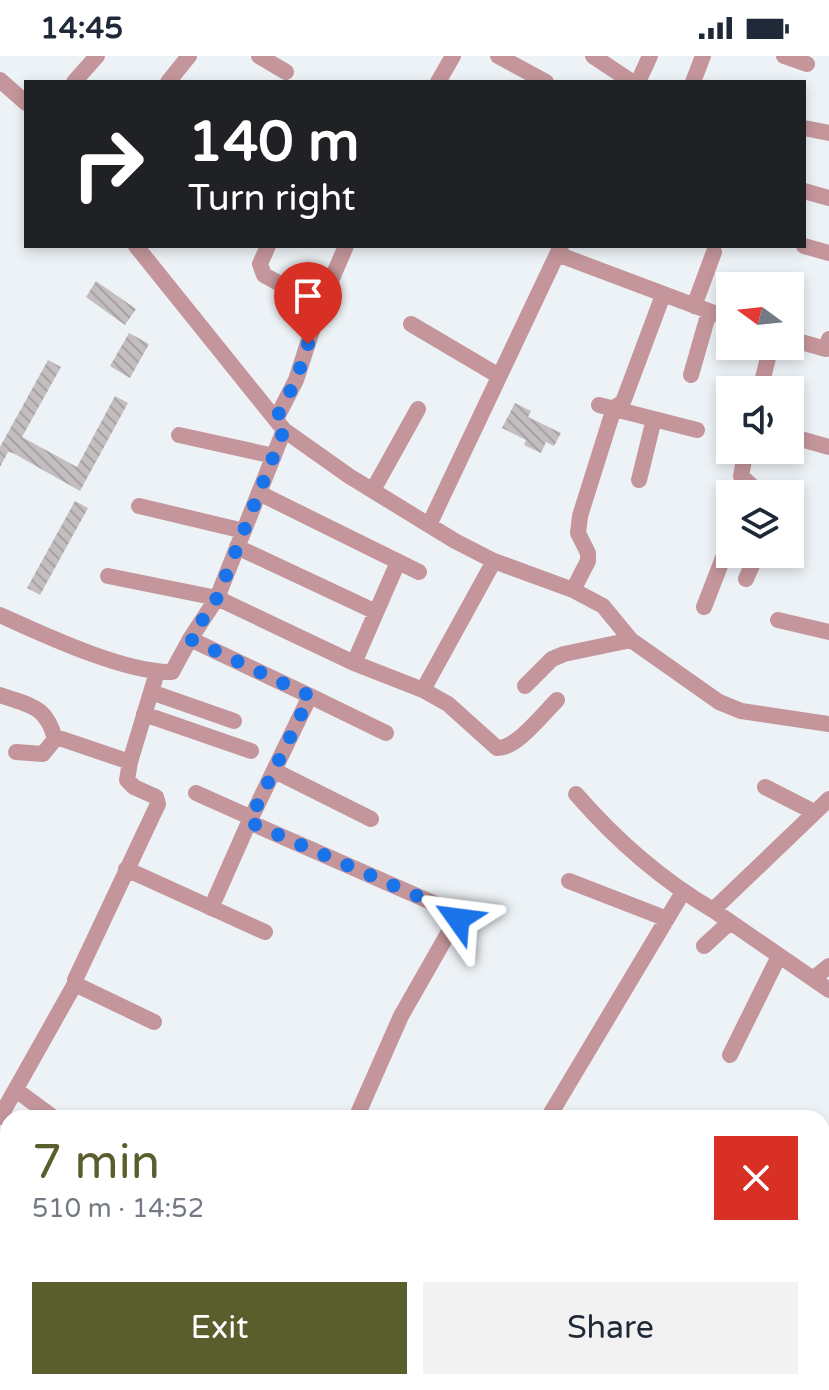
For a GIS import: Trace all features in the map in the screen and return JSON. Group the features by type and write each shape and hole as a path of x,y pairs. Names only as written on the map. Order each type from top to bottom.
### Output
{"street":[{"path":"76,80 97,56"},
{"path":"170,80 189,56"},
{"path":"259,56 286,72"},
{"path":"439,80 453,56"},
{"path":"498,56 542,80"},
{"path":"593,56 632,80"},
{"path":"636,80 650,56"},
{"path":"694,80 703,56"},
{"path":"784,56 807,64"},
{"path":"0,80 24,101"},
{"path":"806,128 829,133"},
{"path":"806,192 829,198"},
{"path":"806,247 829,253"},
{"path":"138,248 280,424 373,490 494,561 573,590 603,606 631,640 719,702 741,711 829,724"},
{"path":"267,248 260,264 264,275 320,306"},
{"path":"0,615 42,634 132,666 172,672 217,598 244,531 274,456 280,424 343,248"},
{"path":"429,525 560,248 663,295 716,314"},
{"path":"691,375 714,252"},
{"path":"606,406 623,402 663,295"},
{"path":"411,324 499,376"},
{"path":"804,343 826,349 829,339"},
{"path":"606,406 697,430"},
{"path":"573,590 588,561 588,553 578,533 606,406"},
{"path":"373,490 418,409"},
{"path":"639,480 654,419"},
{"path":"179,435 274,456"},
{"path":"804,440 829,447"},
{"path":"259,493 419,572"},
{"path":"139,506 244,531"},
{"path":"237,547 376,612"},
{"path":"423,690 494,561"},
{"path":"354,663 398,562"},
{"path":"704,607 719,568"},
{"path":"746,579 751,568"},
{"path":"108,576 217,598 354,663 423,690 448,704 497,748 506,748 515,742 557,700"},
{"path":"778,620 829,632"},
{"path":"190,639 386,733"},
{"path":"525,686 552,659 631,640"},
{"path":"4,1110 76,982 75,976 158,804 156,797 129,784 130,762 157,672"},
{"path":"151,692 234,721"},
{"path":"0,696 37,708 51,725 55,739"},
{"path":"211,908 310,696"},
{"path":"144,714 251,751"},
{"path":"55,739 68,739 130,762"},
{"path":"16,752 43,754 55,739"},
{"path":"275,771 371,819"},
{"path":"765,787 814,812"},
{"path":"196,793 458,916 401,1016 360,1110"},
{"path":"576,794 607,829 683,892 829,990"},
{"path":"713,910 829,799"},
{"path":"126,869 265,932"},
{"path":"569,881 667,919"},
{"path":"553,1110 683,892"},
{"path":"704,946 730,922"},
{"path":"730,1055 779,956"},
{"path":"813,979 829,966"},
{"path":"76,982 154,1022"},
{"path":"16,1090 43,1110"}],"building":[{"path":"96,281 136,309 125,325 86,297"},
{"path":"129,333 149,344 130,378 110,366"},
{"path":"48,360 61,367 22,437 77,467 115,396 128,403 80,491 13,453 8,452 0,467 0,447"},
{"path":"515,403 531,411 528,417 561,433 554,446 546,442 541,453 524,445 526,440 502,428"},
{"path":"75,501 88,508 40,595 27,588"}],"route":[{"path":"308,344 296,380 276,419 284,430 217,598 190,639 310,696 249,822 456,913 458,919"}]}
